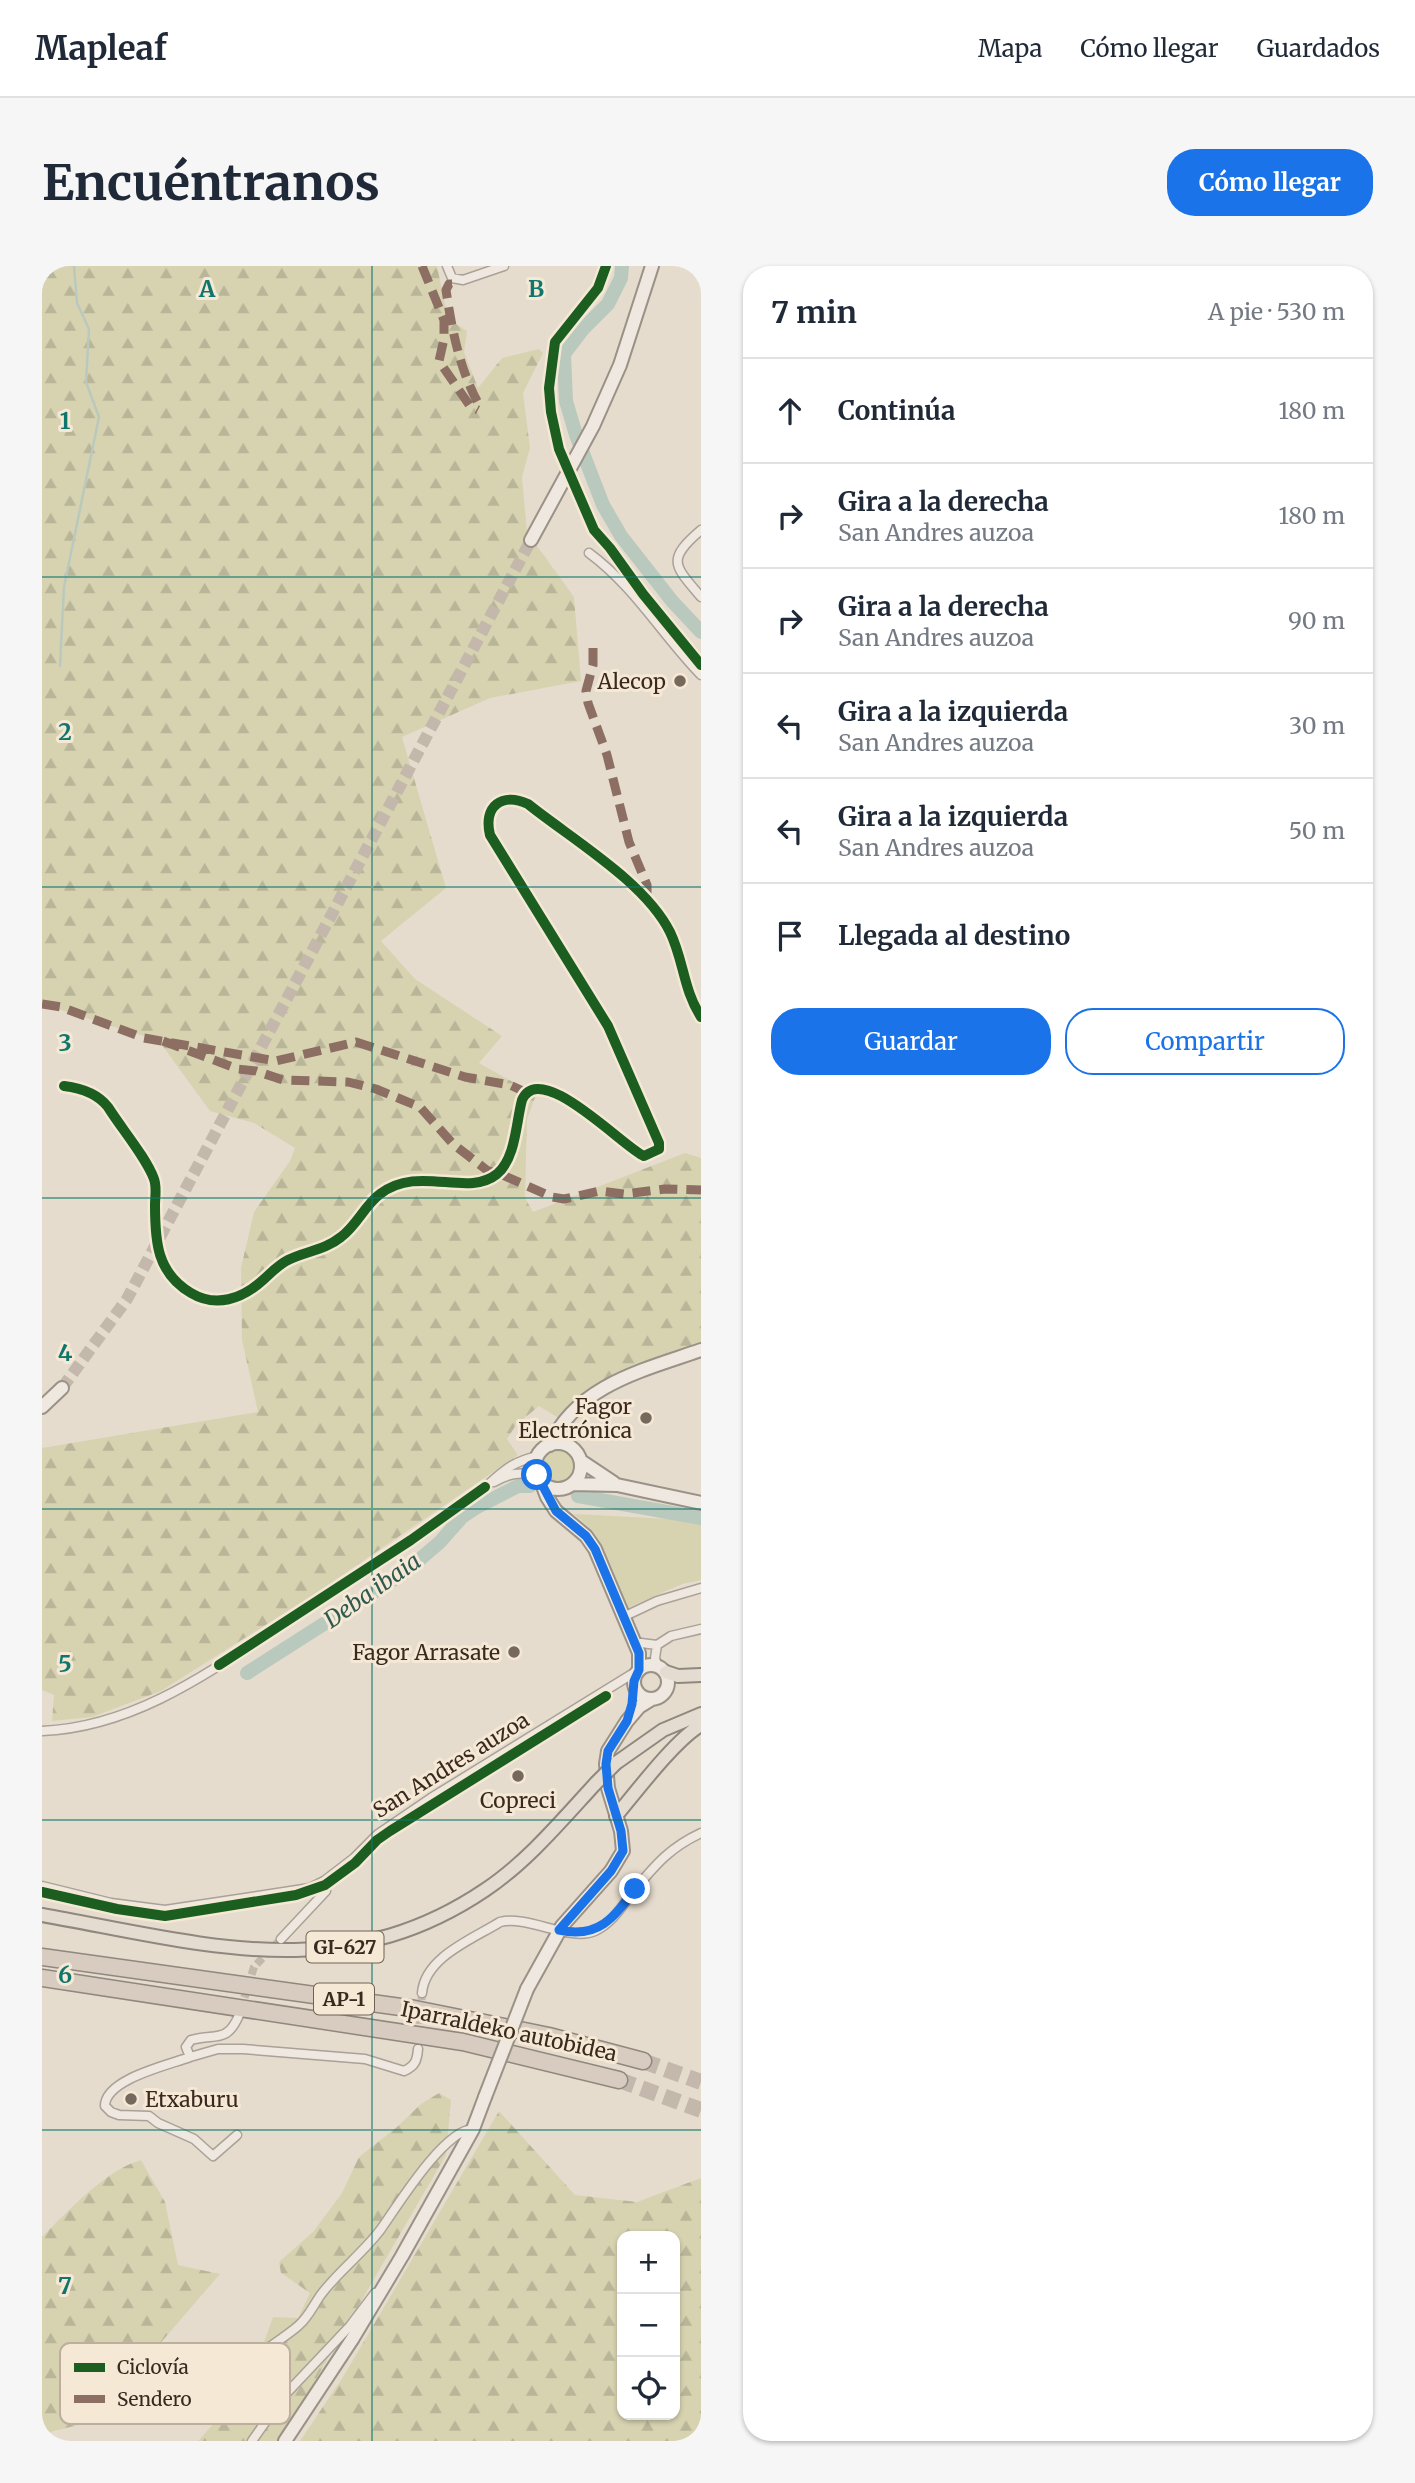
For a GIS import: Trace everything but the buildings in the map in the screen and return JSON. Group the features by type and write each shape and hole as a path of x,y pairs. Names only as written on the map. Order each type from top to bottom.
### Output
{"highway":[{"name":"Iparraldeko autobidea","path":"42,1957 426,2011 550,2036 643,2062"},
{"name":"AP-1","path":"42,1978 463,2042 619,2080"}],"main road":[{"path":"659,1668 678,1676 701,1675"},
{"name":"GI-627","path":"42,1915 227,1948 281,1952 342,1948 417,1927 486,1889 534,1849 616,1763 663,1730 701,1714"},
{"path":"616,1816 677,1745 701,1726"}],"street":[{"path":"447,266 452,278 464,281 504,266"},
{"path":"531,540 593,426 620,365 652,266"},
{"path":"701,530 683,545 677,560 679,570 701,597"},
{"path":"589,553 606,565 642,602 701,675"},
{"path":"64,1086 80,1089 104,1102 153,1177 158,1247 166,1272 193,1294 205,1300 220,1302 254,1288 291,1258 330,1245 354,1226 376,1196 389,1187 421,1179 481,1182 495,1175 508,1159 525,1092 539,1088 575,1104 644,1156 659,1149 659,1143 608,1026 490,835 487,823 489,813 501,801 510,799 528,804 647,898 670,932 678,952 687,992 701,1017"},
{"path":"687,992 701,998"},
{"path":"42,1731 64,1730 118,1718 157,1702 219,1665 411,1540 485,1487 508,1466 538,1456 550,1445 569,1416 586,1398 599,1390 698,1351"},
{"path":"42,1407 62,1388"},
{"path":"569,1416 568,1434 581,1461 617,1485"},
{"path":"550,1445 562,1443 573,1448"},
{"path":"538,1456 536,1462 539,1478 547,1497 556,1511 586,1536 595,1549 639,1653 627,1721"},
{"path":"565,1517 559,1500 580,1474 581,1461"},
{"path":"485,1487 518,1472 539,1478 552,1488 617,1485 701,1503"},
{"path":"624,1617 657,1601 701,1587"},
{"path":"285,2441 382,2290 472,2129 527,1989 559,1930 611,1871 623,1851 624,1846 608,1788 608,1751 639,1707 663,1695 668,1684 624,1617"},
{"path":"641,1643 657,1645 671,1636 701,1629"},
{"path":"657,1645 655,1658 659,1668"},
{"name":"San Andres auzoa","path":"42,1886 111,1903 164,1910 310,1888 324,1881 388,1827 638,1670 647,1665 659,1668"},
{"path":"634,1686 640,1696 652,1699"},
{"path":"422,1993 426,1977 438,1962 500,1922 511,1919 571,1933 595,1931 620,1910 635,1889 674,1847 701,1833"},
{"name":"San Andres auzoa","path":"281,1938 326,1891 324,1881"},
{"path":"191,2057 186,2047 191,2040 226,2035 233,2029 239,2015"},
{"path":"237,2135 213,2156 194,2139 158,2123 149,2116 119,2115 111,2112 105,2106 105,2099 119,2085 218,2049 365,2059 404,2071 412,2068 417,2060 418,2049"},
{"path":"275,2343 309,2316 323,2291 375,2236 439,2149 464,2130 472,2129"},
{"path":"290,2390 350,2326 373,2294 382,2290"},
{"path":"252,2441 264,2424"}],"green space":[{"path":"42,266 437,266 448,319 467,331 464,352 478,388 502,358 539,349 543,353 523,393 530,448 522,477 527,532 574,597 581,681 490,698 402,737 446,888 381,941 415,979 502,1036 479,1063 536,1095 527,1119 525,1198 533,1212 685,1153 701,1158 701,1344 646,1361 589,1391 557,1417 539,1406 516,1425 507,1439 518,1455 319,1591 161,1691 92,1717 52,1721 54,1695 42,1690 42,1448 258,1412 242,1340 241,1268 254,1212 290,1161 295,1148 254,1123 210,1111 159,1041 42,1004"},
{"path":"559,1450 570,1455 575,1466 570,1477 559,1482 548,1477 543,1466 548,1455"},
{"path":"574,1514 688,1520 701,1524 701,1580 682,1584 625,1609 592,1530"},
{"path":"439,2093 451,2100 446,2155 290,2424 290,2343 264,2343 273,2317 298,2318 310,2293 281,2273 279,2262 313,2232 342,2193 359,2157 421,2104"},
{"path":"499,2111 575,2195 637,2202 701,2178 701,2441 300,2441 343,2377"},
{"path":"141,2160 165,2202 178,2265 220,2274 160,2343 60,2343 60,2424 79,2424 42,2434 42,2237 101,2182"},
{"path":"213,2424 290,2424 280,2441 198,2441"}],"waterway":[{"path":"60,666 64,587 99,417 86,382 89,329 77,303 74,266"},
{"path":"622,266 621,278 608,304 583,329 564,354 566,401 603,505 621,536 672,601 701,632"},
{"name":"Deba ibaia","path":"247,1673 405,1572 440,1542 462,1517 477,1507 518,1486 530,1486"},
{"name":"Deba ibaia","path":"578,1496 701,1518"}],"tunnel":[{"path":"62,1388 127,1299 531,540"},
{"path":"241,2009 254,1967 281,1939"},
{"path":"419,2036 422,1993"},
{"path":"643,2061 701,2082"},
{"path":"619,2080 701,2110"}],"marked path":[{"path":"422,266 444,320 444,339 439,361 470,406 478,410"},
{"path":"452,284 449,284 446,290 454,334 461,362 478,403 478,410"},
{"path":"593,648 593,665 586,691 588,703 607,755 629,842 647,885 647,898"},
{"path":"42,1004 61,1007 144,1038 276,1061 356,1042 465,1077 510,1085 525,1092"},
{"path":"163,1041 238,1069 256,1071 283,1080 348,1082 376,1089 420,1107 453,1144 488,1171 552,1197 564,1199 600,1191 624,1194 665,1189 701,1190"}],"cycle path":[{"path":"606,266 598,288 555,342 549,388 559,449 594,530 701,665"},
{"path":"64,1086 88,1092 104,1102 139,1152 155,1182 157,1244 165,1266 180,1285 200,1298 210,1300 238,1296 255,1287 284,1262 335,1241 352,1227 380,1194 395,1186 426,1181 472,1183 485,1181 497,1174 512,1149 522,1100 532,1090 546,1090 563,1097 644,1156 659,1149 659,1143 608,1026 490,835 489,816 492,809 497,804 510,800 528,804 606,863 644,896 670,932 691,996 701,1017"},
{"path":"219,1665 411,1540 485,1487"},
{"path":"42,1892 117,1909 165,1916 296,1895 325,1885 355,1863 377,1840 390,1831 606,1696"}],"place":[{"name":"Alecop","path":"680,681"},
{"name":"Fagor Electrónica","path":"646,1418"},
{"name":"Fagor Arrasate","path":"514,1652"},
{"name":"Copreci","path":"518,1776"},
{"name":"Etxaburu","path":"131,2099"}],"route":[{"path":"537,1475 556,1511 586,1536 595,1549 639,1653 639,1670 635,1675 627,1721 608,1751 606,1764 608,1788 621,1831 623,1851 611,1871 559,1930 571,1933 595,1931 620,1910 635,1889"}]}
